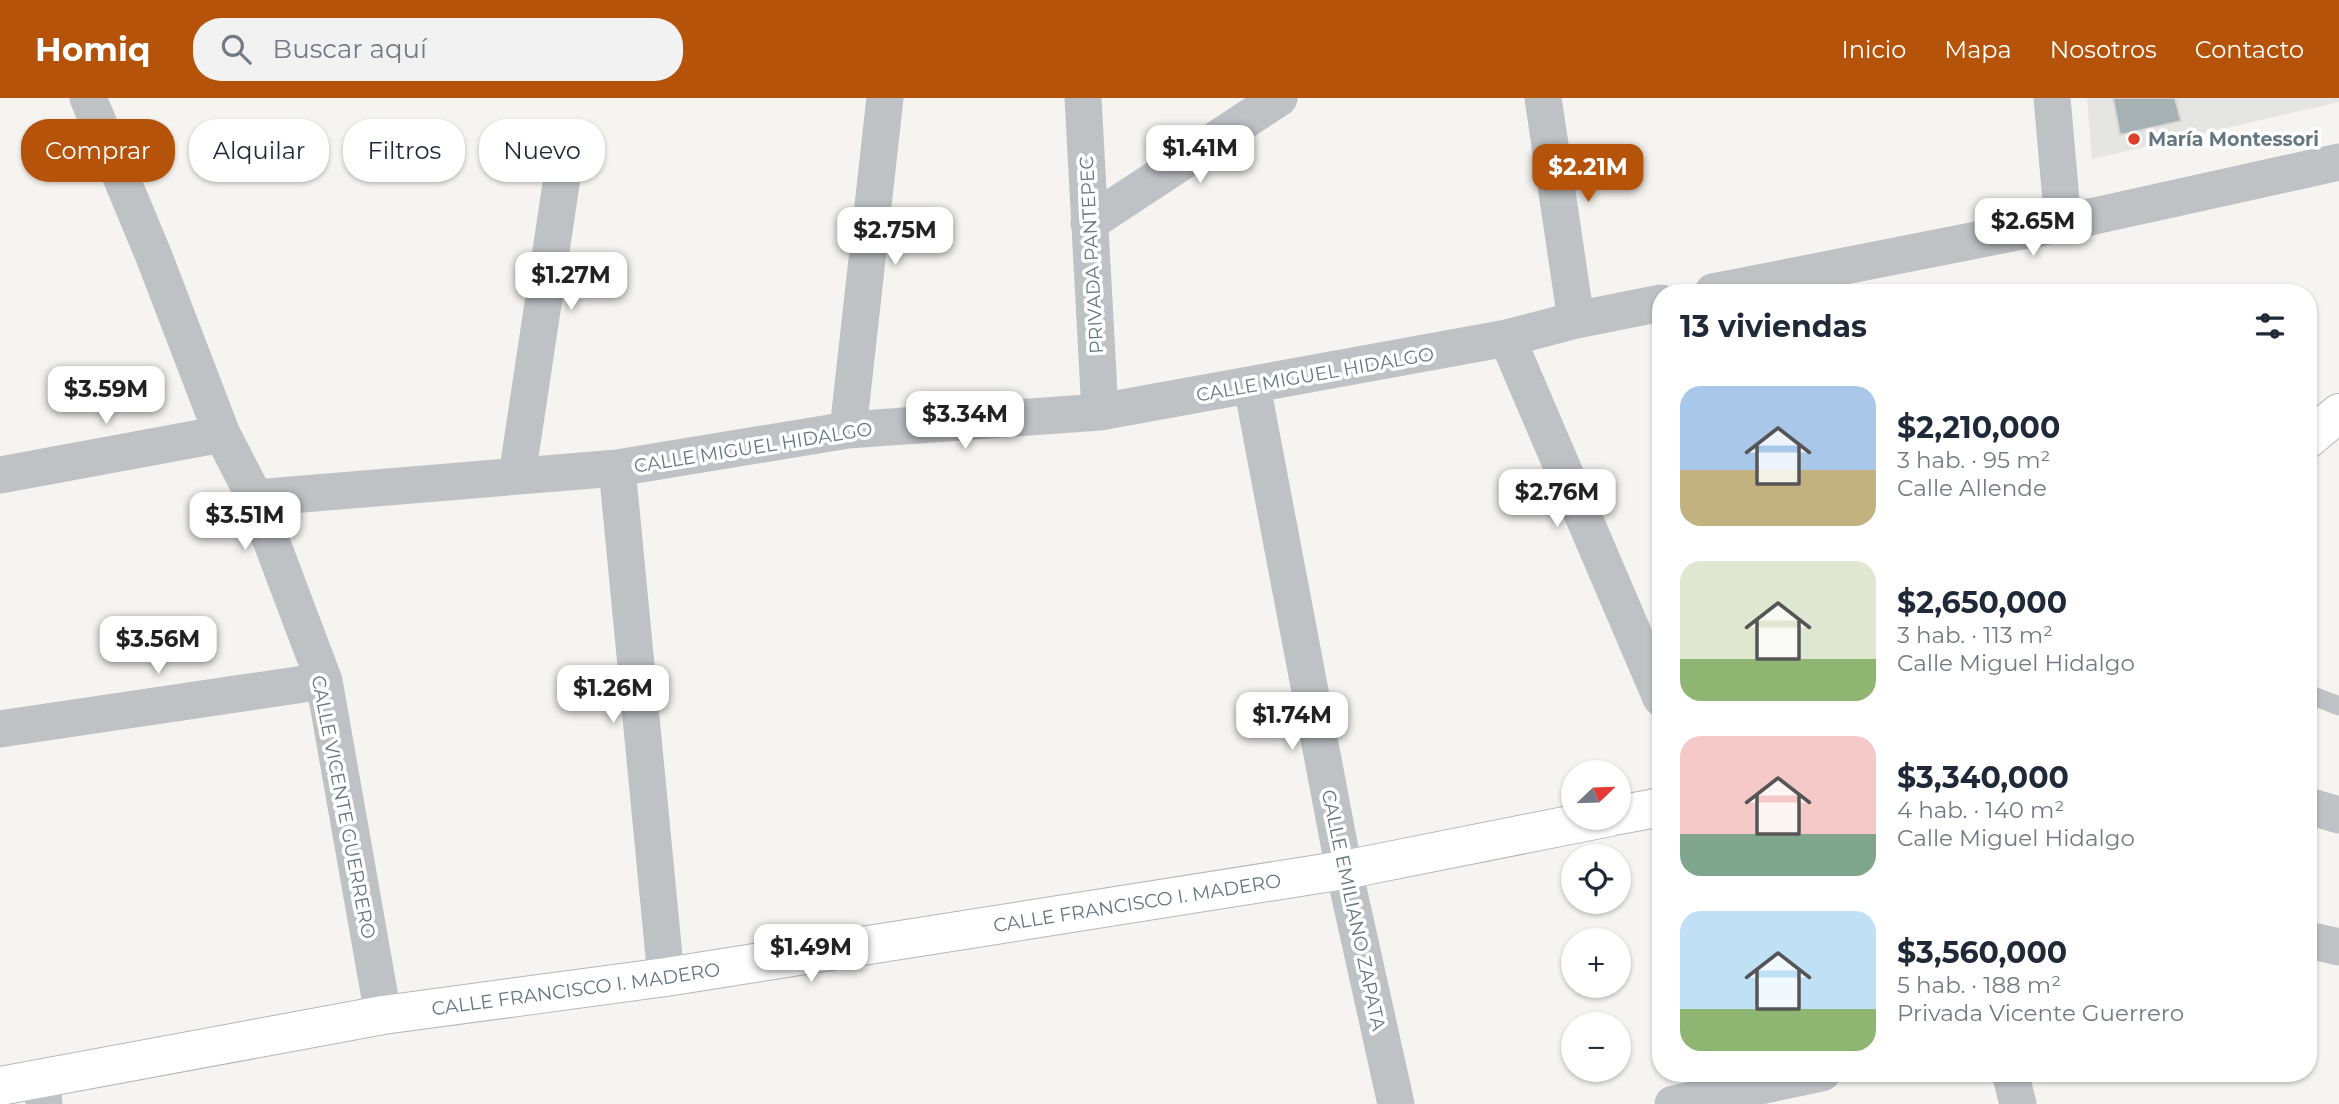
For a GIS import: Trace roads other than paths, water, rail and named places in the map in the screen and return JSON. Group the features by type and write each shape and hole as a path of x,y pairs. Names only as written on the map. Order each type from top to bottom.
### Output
{"street":[{"name":"CALLE VICENTE GUERRERO","path":"88,98 153,254 222,434 255,498 324,681 383,1015"},
{"path":"848,430 885,98"},
{"name":"PRIVADA PANTEPEC","path":"1083,98 1100,412"},
{"path":"1089,223 1279,98"},
{"path":"1543,98 1576,320"},
{"path":"2052,98 2063,223"},
{"path":"1754,284 2063,223 2339,162"},
{"path":"517,476 561,182"},
{"name":"CALLE MIGUEL HIDALGO","path":"255,498 617,468 848,430 1100,412 1507,338 1576,320 1652,305"},
{"path":"1507,338 1652,677"},
{"name":"CALLE EMILIANO ZAPATA","path":"1252,386 1344,870 1396,1104"},
{"path":"2317,431 2339,413"},
{"path":"0,475 222,434"},
{"path":"617,468 666,977"},
{"path":"0,729 324,681"},
{"path":"1631,813 1652,809"},
{"path":"2317,809 2339,815"},
{"name":"CALLE FRANCISCO I. MADERO","path":"0,1086 43,1090 383,1015 666,977 1344,870 1561,827"},
{"path":"2317,942 2339,947"},
{"path":"1673,1104 1779,1082"},
{"path":"2012,1082 2018,1104"}],"lane":[{"path":"2317,697 2339,706"}],"place":[{"name":"María Montessori","path":"2134,139"}]}
